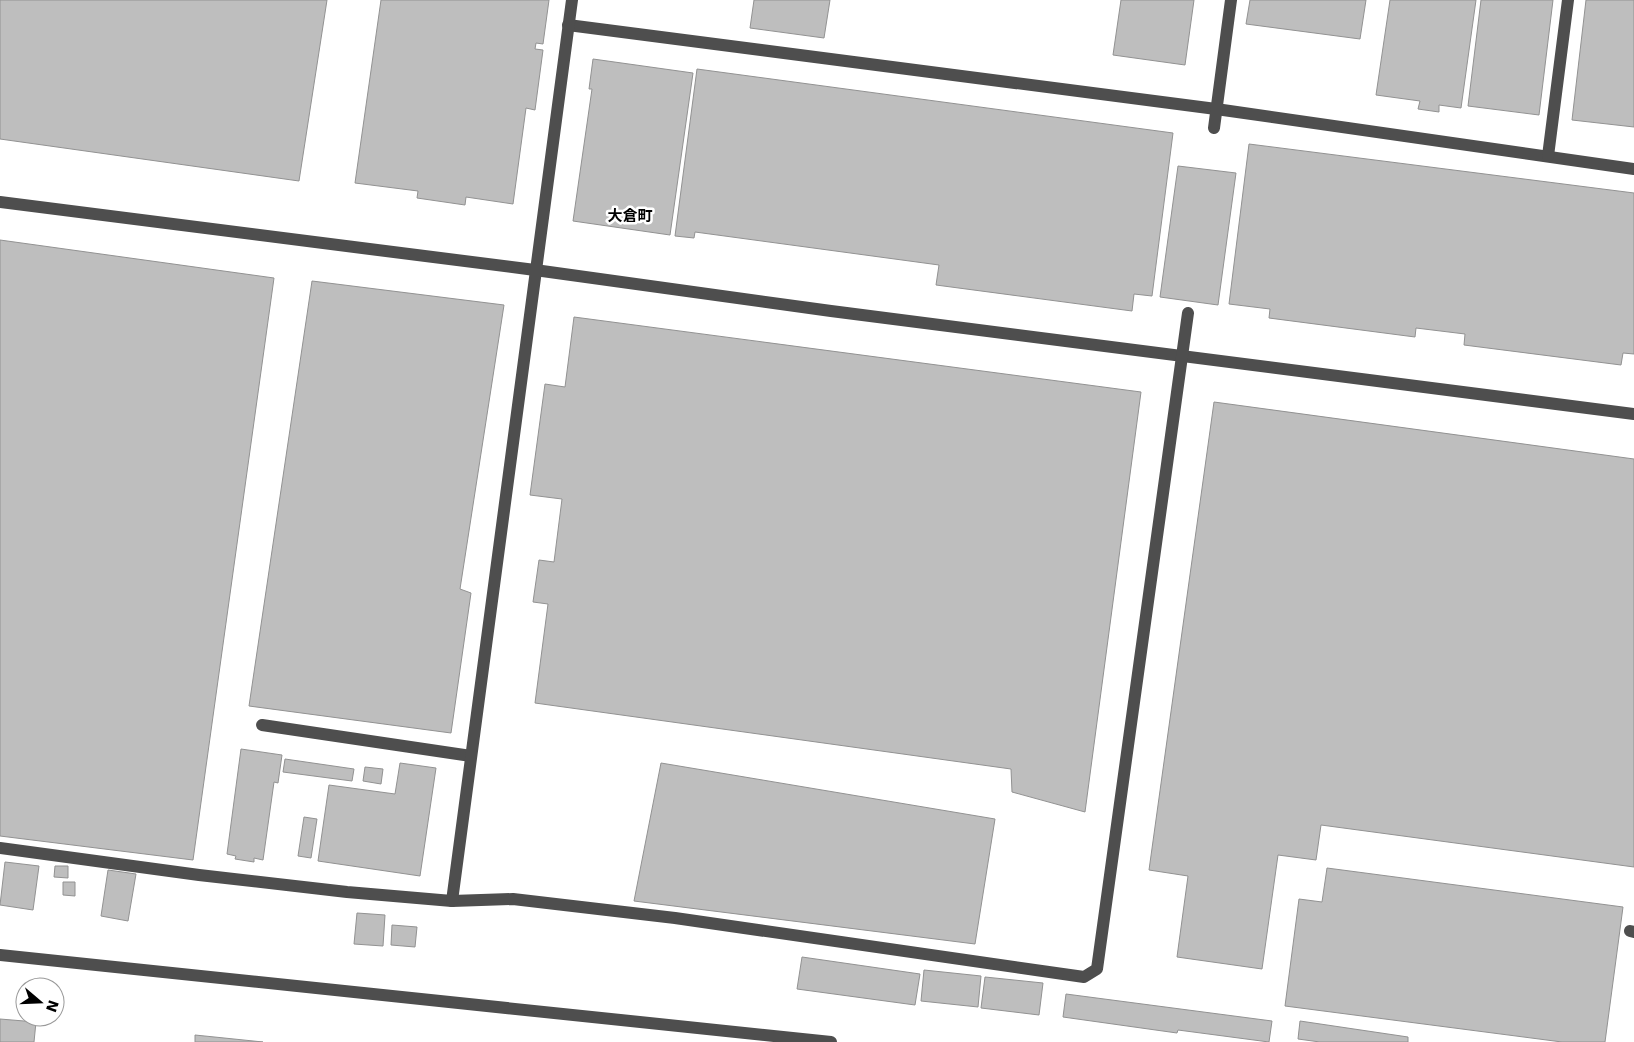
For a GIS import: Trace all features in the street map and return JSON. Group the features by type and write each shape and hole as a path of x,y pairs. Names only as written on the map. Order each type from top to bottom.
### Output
{"street":[{"path":"452,901 572,0"},
{"path":"1214,128 1231,0"},
{"path":"1548,156 1568,0"},
{"path":"568,25 1216,109 1634,169"},
{"path":"0,202 1634,414"},
{"path":"0,848 198,875 452,901 513,899 675,918 1084,977 1097,969 1188,314"},
{"path":"262,725 471,756"},
{"path":"0,955 831,1042"}],"building":[{"path":"0,0 327,0 299,181 0,139"},
{"path":"381,0 549,0 543,44 536,43 535,49 543,50 535,110 526,108 513,204 466,197 465,205 417,198 418,191 355,183"},
{"path":"754,0 830,0 824,38 750,28"},
{"path":"1121,0 1194,0 1185,65 1113,55"},
{"path":"1250,0 1366,0 1360,39 1246,24"},
{"path":"1390,0 1476,0 1461,108 1439,105 1439,112 1418,109 1420,101 1376,95"},
{"path":"1481,0 1553,0 1539,115 1468,106"},
{"path":"1586,0 1634,0 1634,127 1572,120"},
{"path":"593,59 693,73 670,235 573,221 592,89 589,89"},
{"path":"697,69 1173,133 1152,296 1134,294 1132,311 936,285 939,265 695,232 694,238 675,236"},
{"path":"1249,144 1634,193 1634,354 1623,353 1621,365 1464,345 1465,334 1416,328 1415,337 1269,318 1270,309 1229,304"},
{"path":"1178,166 1236,173 1218,305 1160,297"},
{"path":"0,240 274,278 193,860 0,836"},
{"path":"312,281 504,305 460,589 471,593 451,733 249,706"},
{"path":"574,317 1141,392 1085,812 1012,792 1011,769 535,703 548,604 533,602 539,560 554,562 562,499 530,495 545,384 565,387"},
{"path":"1214,402 1634,459 1634,867 1321,825 1316,860 1278,855 1262,969 1177,957 1188,876 1149,870"},
{"path":"241,749 282,755 278,783 274,782 263,860 254,858 254,862 235,859 236,856 227,854"},
{"path":"285,759 354,769 352,781 283,772"},
{"path":"400,763 436,768 420,876 318,861 329,785 395,794"},
{"path":"661,763 995,819 975,944 634,901"},
{"path":"365,767 383,769 381,784 363,781"},
{"path":"304,817 317,819 311,858 298,856"},
{"path":"5,862 39,866 33,910 0,905"},
{"path":"55,866 68,866 68,878 54,877"},
{"path":"1327,868 1623,907 1605,1042 1562,1042 1285,1006 1299,899 1322,902"},
{"path":"108,870 136,874 128,921 101,916"},
{"path":"63,882 75,882 75,896 63,895"},
{"path":"357,913 385,915 383,946 354,944"},
{"path":"392,925 417,927 415,947 391,945"},
{"path":"802,957 920,974 915,1005 797,989"},
{"path":"924,970 981,976 978,1007 921,1001"},
{"path":"985,977 1043,983 1039,1015 981,1008"},
{"path":"1066,994 1272,1021 1269,1042 1178,1030 1177,1033 1063,1017"},
{"path":"0,1019 15,1020 15,1027 36,1027 34,1042 0,1042"},
{"path":"1300,1021 1408,1037 1408,1042 1320,1042 1298,1039"},
{"path":"195,1035 263,1042 195,1042"}],"district":[{"name":"大倉町","path":"630,216"}]}
